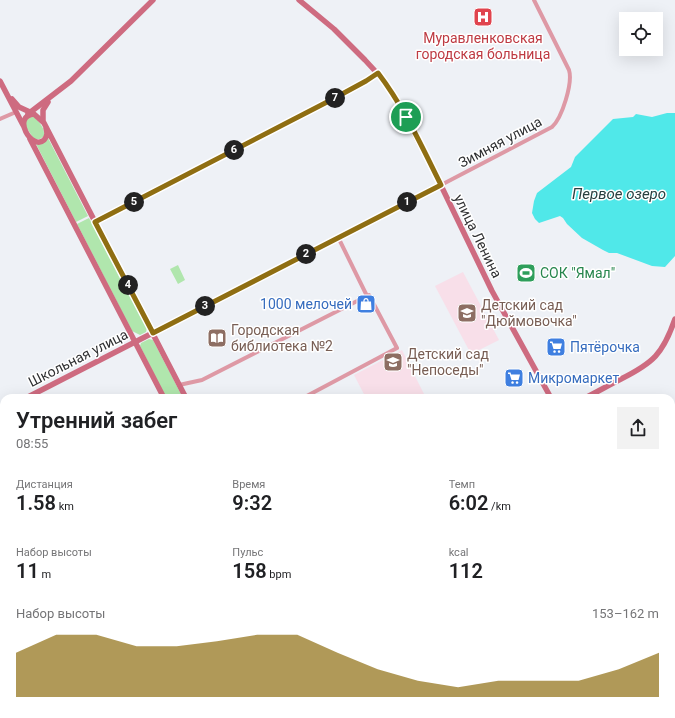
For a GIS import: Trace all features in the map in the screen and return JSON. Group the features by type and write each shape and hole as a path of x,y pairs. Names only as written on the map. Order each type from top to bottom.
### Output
{"main road":[{"path":"25,130 24,120 37,106 53,96 86,67 153,0"},
{"name":"улица Ленина","path":"299,0 337,32 378,73 393,94 441,185 492,291 549,394"},
{"path":"1,82 17,110 25,130 162,394"},
{"path":"29,136 34,141 42,141 46,138 47,134 42,110 53,96"},
{"path":"17,110 37,106"},
{"path":"17,110 30,114 45,125 184,394"},
{"name":"Школьная улица","path":"34,394 441,185"},
{"path":"593,394 636,372 652,361 667,341 675,319"}],"street":[{"name":"Зимняя улица","path":"441,185 552,127 558,119 571,75 534,0"},
{"path":"95,222 331,100 378,73"},
{"path":"0,119 17,110"},
{"path":"311,394 397,348 338,237"},
{"path":"180,385 202,380 368,295"}],"shaded area":[{"name":"Детский сад \"Дюймовочка\"","path":"463,272 499,340 471,354 435,286"},
{"name":"Детский сад \"Непоседы\"","path":"402,350 424,394 364,394 354,375"}],"green space":[{"path":"33,116 44,130 44,136 40,139 34,139 26,127 26,119"},
{"path":"48,138 88,216 76,222 36,144 42,144"},
{"path":"89,218 147,328 146,332 140,335 132,331 77,224"},
{"path":"178,265 185,280 178,284 170,269"},
{"path":"149,339 153,340 181,394 164,394 140,346 141,343"}],"water":[{"name":"Первое озеро","path":"667,113 675,113 675,256 665,267 652,266 617,253 609,253 582,238 560,216 539,223 535,219 532,213 537,193 571,167 575,157 613,119 633,117 636,114 652,117"}],"place":[{"name":"Муравленковская городская больница","path":"483,17"},
{"name":"СОК \"Ямал\"","path":"526,273"},
{"name":"1000 мелочей","path":"366,304"},
{"name":"Детский сад \"Дюймовочка\"","path":"467,313"},
{"name":"Городская библиотека №2","path":"217,338"},
{"name":"Пятёрочка","path":"556,347"},
{"name":"Детский сад \"Непоседы\"","path":"393,362"},
{"name":"Микромаркет","path":"514,378"}],"route":[{"path":"378,73 393,94 406,117 441,185 153,333 95,222 331,100 378,73"}]}
